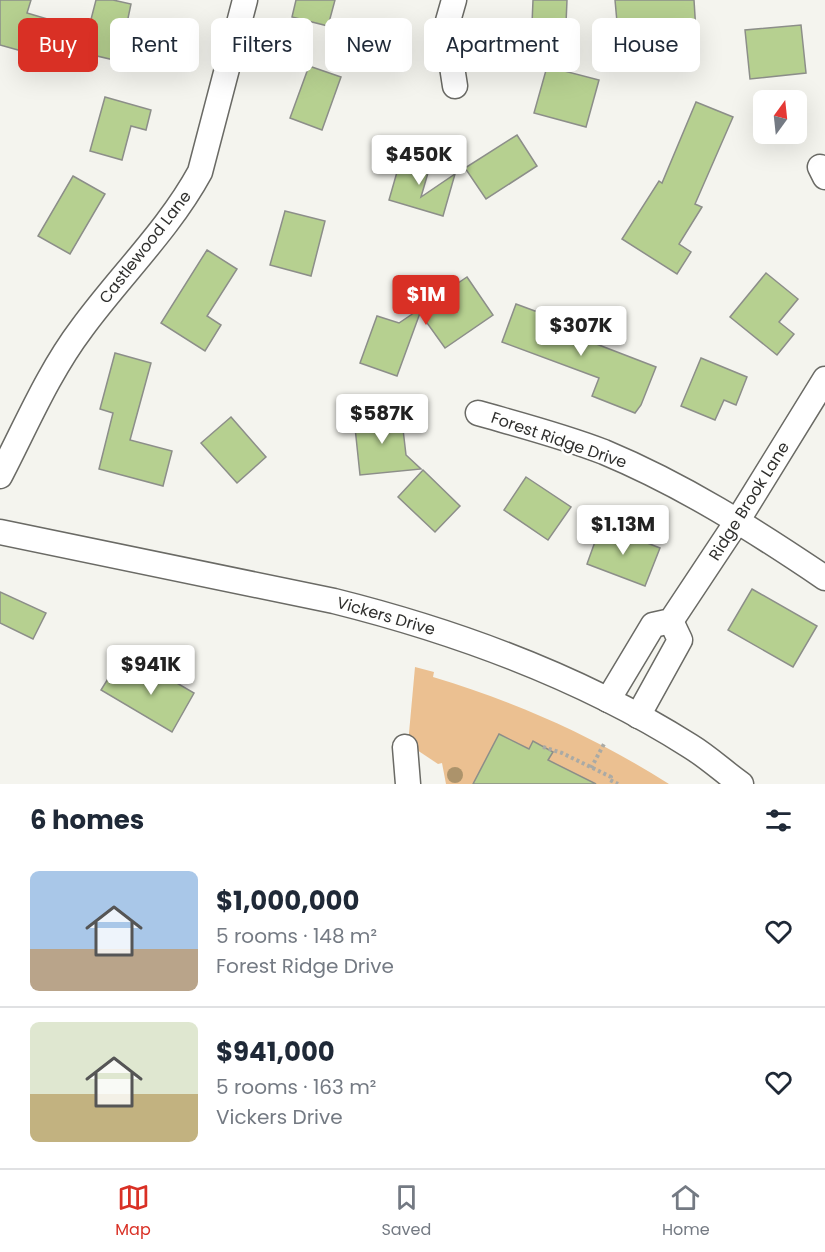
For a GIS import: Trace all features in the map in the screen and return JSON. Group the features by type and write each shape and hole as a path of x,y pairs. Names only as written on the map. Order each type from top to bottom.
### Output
{"street":[{"name":"Castlewood Lane","path":"0,476 59,361 84,324 187,197 200,172 245,0"},
{"path":"454,0 446,28 455,86"},
{"name":"Ridge Brook Lane","path":"608,700 653,625 671,621 738,520 825,379"},
{"name":"Forest Ridge Drive","path":"478,413 602,452 682,489 738,520 825,578"},
{"name":"Vickers Drive","path":"0,532 375,611 506,655 559,676 638,716 692,747 741,784"},
{"path":"638,716 680,640 671,621"},
{"path":"405,747 408,784"}],"path":[{"path":"591,768 604,744"},
{"path":"543,747 562,753 611,777 609,780 618,784"}],"shaded area":[{"path":"415,667 434,672 433,677 525,709 554,722 613,751 669,784 446,784 442,763 438,764 408,744"}],"building":[{"path":"0,0 31,0 27,13 44,18 18,18 18,50 0,45"},
{"path":"96,0 113,0 131,4 128,18 110,18 110,59 98,56 98,18 91,18"},
{"path":"296,0 335,0 330,18 325,18 325,25 313,22 313,18 292,17"},
{"path":"533,0 567,0 566,18 532,18"},
{"path":"615,0 694,0 695,18 617,18"},
{"path":"801,25 806,73 750,79 745,30"},
{"path":"313,67 341,77 322,130 290,118 307,72 313,72"},
{"path":"546,72 568,72 599,80 586,127 534,113"},
{"path":"105,97 151,110 146,130 131,126 122,160 90,151"},
{"path":"696,102 733,117 695,204 702,207 679,244 691,252 677,274 622,239 659,181 662,183"},
{"path":"517,135 537,166 486,199 465,168"},
{"path":"403,151 432,159 421,197 455,174 443,216 389,200"},
{"path":"73,176 105,194 70,254 38,236"},
{"path":"285,211 325,221 311,276 270,265"},
{"path":"207,250 237,269 207,316 221,325 205,351 161,323"},
{"path":"766,273 798,299 779,322 794,334 777,355 730,317"},
{"path":"467,277 493,315 445,348 420,313 397,376 360,363 377,316 399,323"},
{"path":"516,304 589,331 586,340 656,367 641,405 635,413 592,396 599,378 502,342"},
{"path":"115,353 151,363 130,440 172,451 163,486 99,469 113,413 100,409"},
{"path":"701,358 747,377 736,405 724,400 715,420 681,406"},
{"path":"401,412 406,455 421,469 360,475 354,418"},
{"path":"231,417 266,457 237,483 201,443"},
{"path":"423,470 460,506 435,532 398,497"},
{"path":"526,477 571,507 548,540 504,510"},
{"path":"601,525 660,548 645,586 587,564"},
{"path":"752,589 817,626 793,667 728,630"},
{"path":"0,592 46,613 33,639 0,623"},
{"path":"146,665 194,693 172,732 101,690 114,669 136,682"},
{"path":"499,734 529,749 533,741 553,752 548,760 596,784 473,784"}]}
